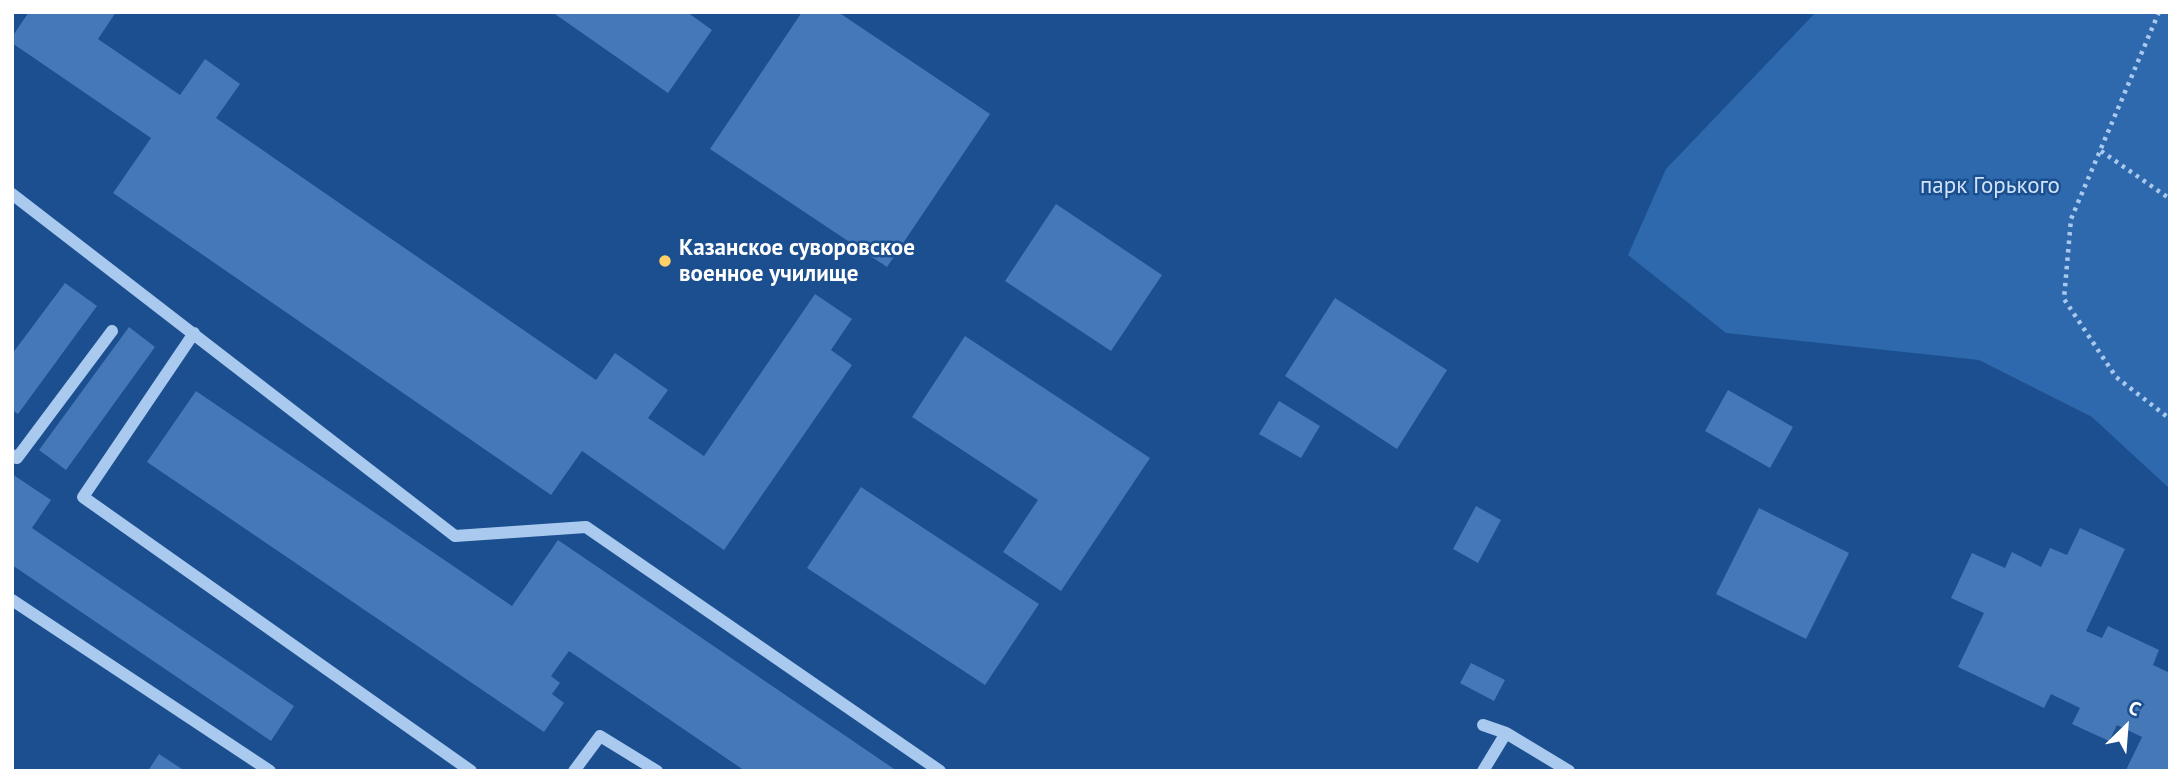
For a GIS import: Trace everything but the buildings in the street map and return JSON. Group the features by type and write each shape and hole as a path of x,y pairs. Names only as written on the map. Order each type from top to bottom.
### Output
{"lane":[{"path":"12,194 455,536 586,527 940,771"},
{"path":"12,455 17,458 112,331"},
{"path":"194,333 83,498 471,771"},
{"path":"12,600 270,771"},
{"path":"1483,725 1506,733 1569,771"},
{"path":"1483,771 1506,733"},
{"path":"574,771 600,736 657,771"}],"path":[{"path":"2159,12 2071,219 2064,299 2116,377 2170,419"},
{"path":"2101,151 2170,199"}],"green space":[{"name":"парк Горького","path":"1816,12 2170,12 2170,489 2092,417 1979,360 1726,333 1628,255 1666,169"}],"place":[{"name":"Казанское суворовское военное училище","path":"665,261"}]}
